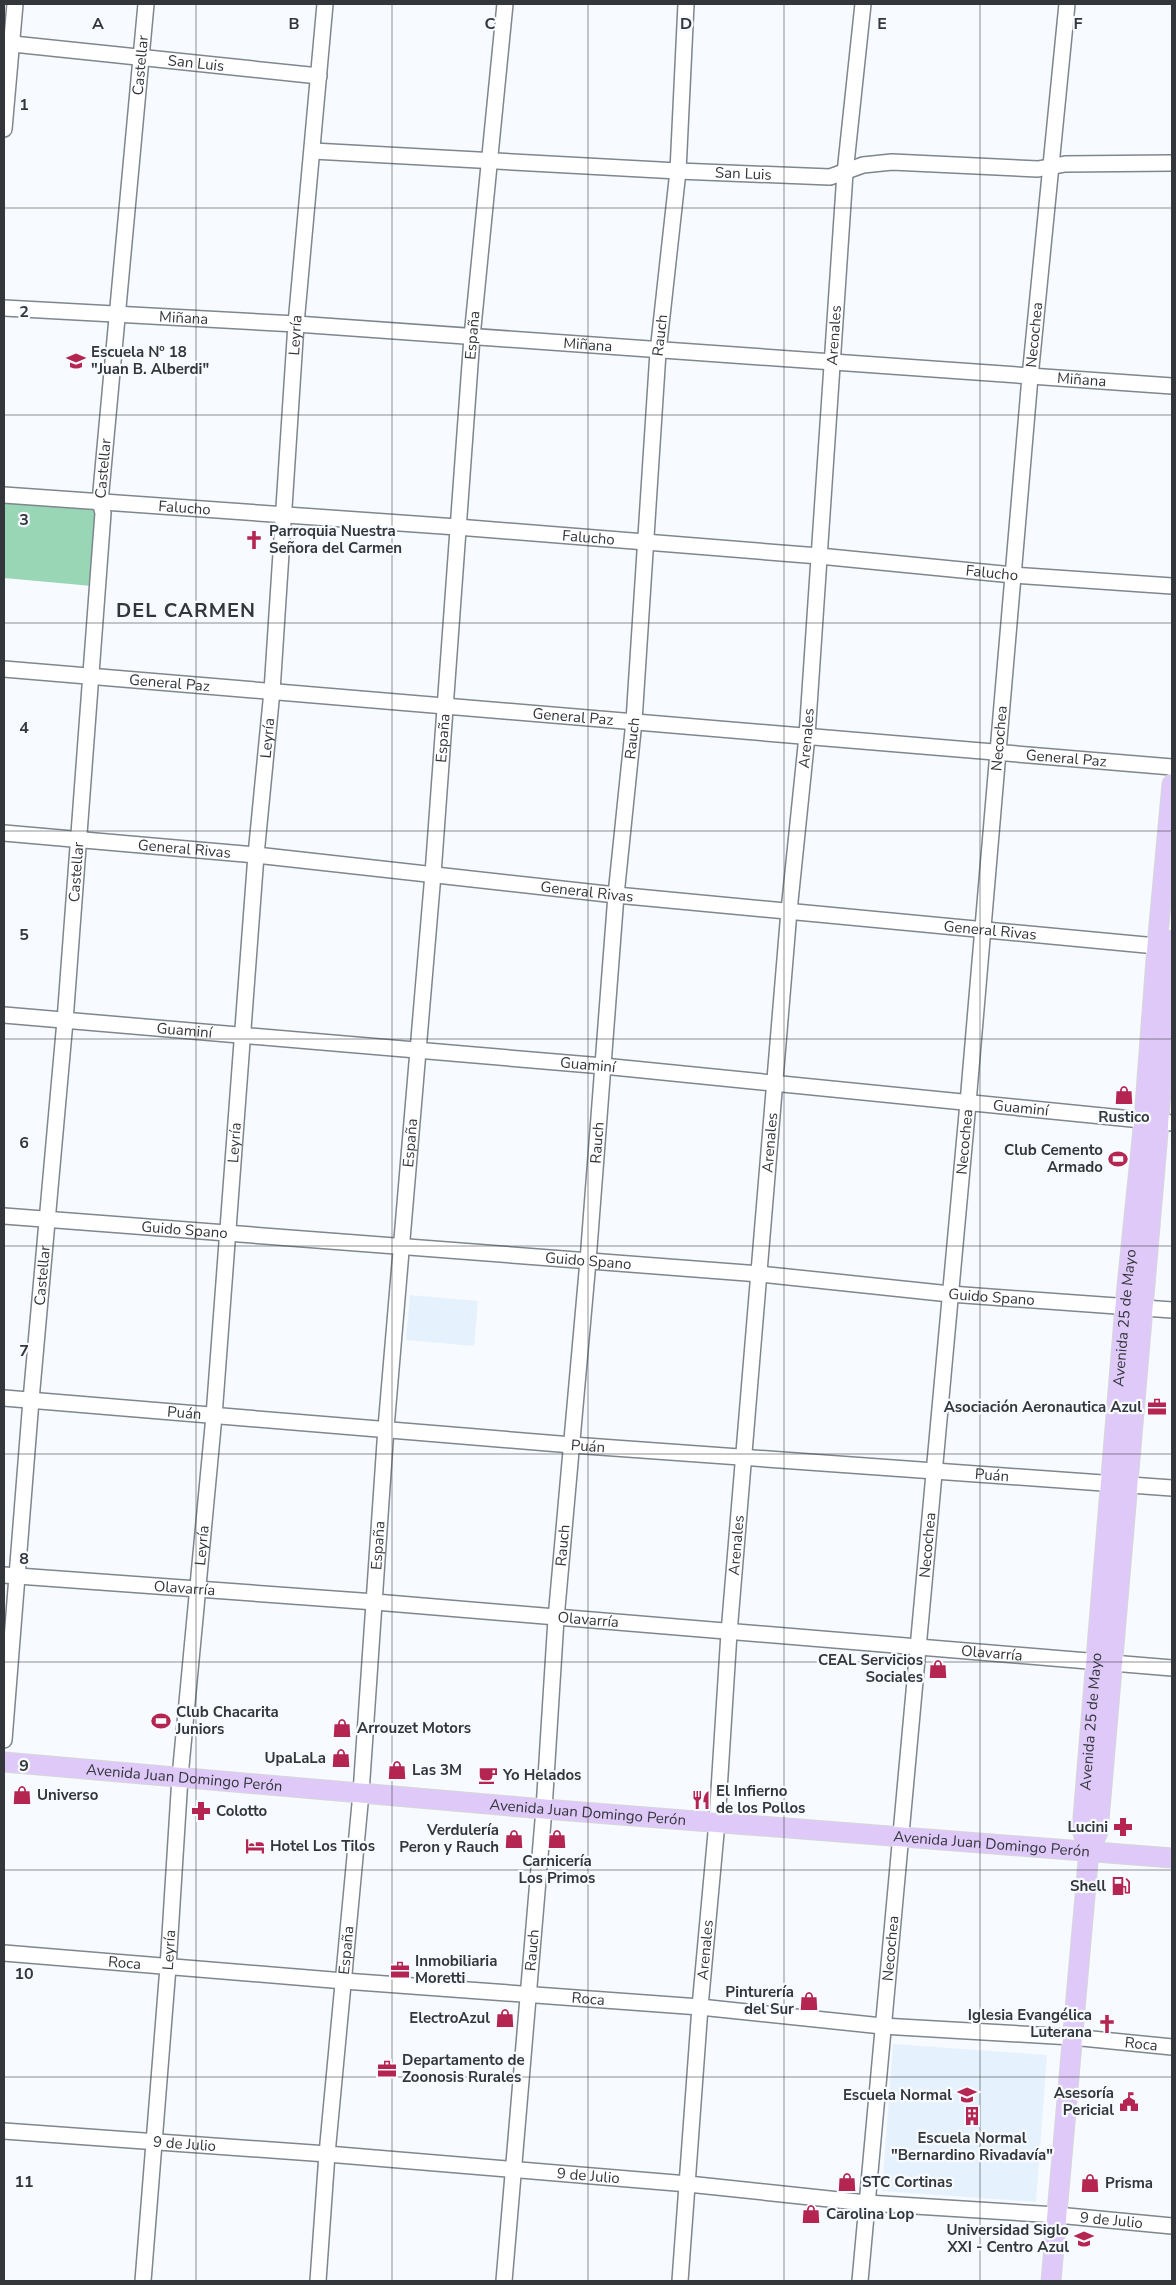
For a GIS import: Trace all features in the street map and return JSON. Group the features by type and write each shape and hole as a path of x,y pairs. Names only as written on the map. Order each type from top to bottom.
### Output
{"main road":[{"name":"Avenida 25 de Mayo","path":"1051,2281 1089,1851 1098,1832 1104,1662 1133,1307 1158,1121 1168,945 1172,784"},
{"name":"Avenida Juan Domingo Perón","path":"4,1762 544,1809 1172,1858"}],"street":[{"path":"4,129 13,44 9,24 15,4"},
{"name":"Castellar","path":"4,1740 10,1576 31,1400 48,1219 65,1021 103,513 100,502 146,4"},
{"name":"Leyría","path":"143,2281 168,1967 180,1777 214,1416 256,855 272,691 296,324 325,4"},
{"name":"España","path":"318,2281 327,2154 361,1793 386,1428 403,1247 433,874 472,337 505,4"},
{"name":"Rauch","path":"504,2281 526,1995 544,1809 556,1619 588,1261 616,895 634,721 658,352 678,171 686,4"},
{"name":"Arenales","path":"680,2281 700,2007 717,1822 730,1633 789,911 807,736 846,173 863,4"},
{"name":"Necochea","path":"860,2281 968,1103 1030,377 1067,4"},
{"name":"San Luis","path":"13,44 319,76"},
{"name":"San Luis","path":"313,151 678,171 830,177 863,166 892,162 1038,169 1052,166 1172,163"},
{"name":"Miñana","path":"4,308 296,324 658,352 833,362 1172,386"},
{"name":"Falucho","path":"4,495 457,527 819,556 1014,575 1172,586"},
{"name":"General Paz","path":"4,669 1172,767"},
{"name":"General Rivas","path":"4,833 256,855 616,895 1168,945"},
{"name":"Guaminí","path":"4,1015 603,1066 1158,1121"},
{"name":"Guido Spano","path":"4,1216 760,1274 950,1294 1172,1310"},
{"name":"Puán","path":"4,1398 214,1416 386,1428 572,1445 1172,1488"},
{"name":"Olavarría","path":"10,1576 374,1602 556,1619 1172,1668"},
{"name":"Roca","path":"4,1953 344,1981 700,2007 882,2026 1072,2037 1172,2047"},
{"name":"9 de Julio","path":"4,2131 327,2154 688,2184 867,2202 1056,2215 1172,2226"}],"shaded area":[{"path":"410,1295 478,1301 474,1346 406,1340"},
{"name":"Escuela Normal","path":"893,2044 1047,2055 1036,2202 882,2191"}],"green space":[{"path":"4,501 99,510 92,586 4,578"}],"place":[{"name":"Escuela Nº 18 \"Juan B. Alberdi\"","path":"76,361"},
{"name":"Parroquia Nuestra Señora del Carmen","path":"254,540"},
{"name":"Rustico","path":"1124,1095"},
{"name":"Club Cemento Armado","path":"1118,1159"},
{"name":"Asociación Aeronautica Azul","path":"1157,1407"},
{"name":"CEAL Servicios Sociales","path":"938,1669"},
{"name":"Club Chacarita Juniors","path":"161,1721"},
{"name":"Arrouzet Motors","path":"342,1728"},
{"name":"UpaLaLa","path":"341,1758"},
{"name":"Las 3M","path":"397,1770"},
{"name":"Yo Helados","path":"488,1775"},
{"name":"Universo","path":"22,1795"},
{"name":"El Infierno de los Pollos","path":"701,1800"},
{"name":"Colotto","path":"201,1811"},
{"name":"Lucini","path":"1123,1827"},
{"name":"Verdulería Peron y Rauch","path":"514,1839"},
{"name":"Carnicería Los Primos","path":"557,1839"},
{"name":"Hotel Los Tilos","path":"255,1846"},
{"name":"Shell","path":"1121,1886"},
{"name":"Inmobiliaria Moretti","path":"400,1970"},
{"name":"Pinturería del Sur","path":"809,2001"},
{"name":"ElectroAzul","path":"505,2018"},
{"name":"Iglesia Evangélica Luterana","path":"1107,2024"},
{"name":"Departamento de Zoonosis Rurales","path":"387,2069"},
{"name":"Escuela Normal","path":"967,2095"},
{"name":"Asesoría Pericial","path":"1129,2102"},
{"name":"Escuela Normal \"Bernardino Rivadavía\"","path":"972,2116"},
{"name":"STC Cortinas","path":"847,2182"},
{"name":"Prisma","path":"1090,2183"},
{"name":"Carolina Lop","path":"811,2214"},
{"name":"Universidad Siglo XXI - Centro Azul","path":"1084,2239"}],"district":[{"name":"DEL CARMEN","path":"186,610"}]}
